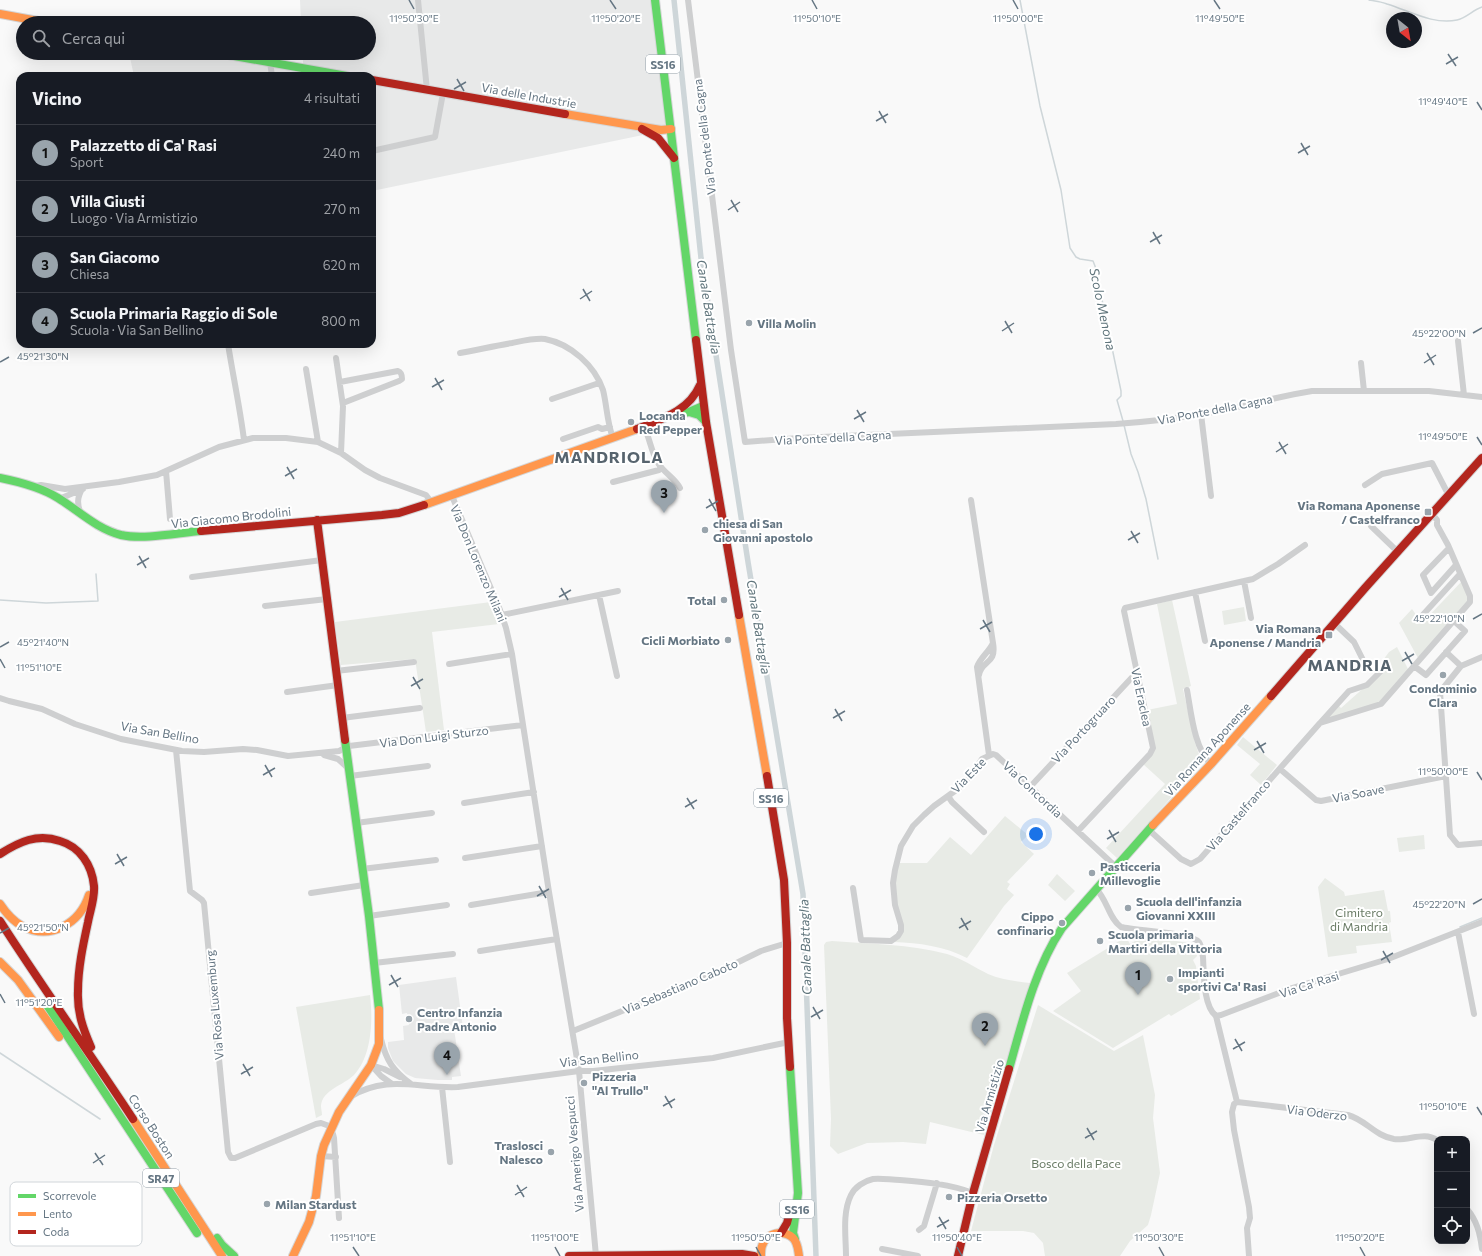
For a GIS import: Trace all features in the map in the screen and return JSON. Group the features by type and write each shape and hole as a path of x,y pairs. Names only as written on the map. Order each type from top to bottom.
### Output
{"main road":[{"name":"SS16","path":"655,0 700,385 781,856 786,904 787,1018 798,1193 793,1232 798,1245 799,1256"},
{"path":"0,14 16,17"},
{"path":"258,60 325,72"},
{"name":"Via delle Industrie","path":"376,81 634,126 661,130 671,129"},
{"name":"Via delle Industrie","path":"634,126 644,129 658,138 674,159"},
{"path":"658,138 672,138"},
{"path":"688,409 700,385"},
{"path":"688,409 703,404"},
{"path":"688,409 699,415 706,422"},
{"name":"Via Giacomo Brodolini","path":"0,478 34,486 58,498 100,528 123,536 134,537 382,515 432,503 644,427 688,409"},
{"name":"Via Romana Aponense","path":"1096,888 1211,764 1482,458"},
{"path":"317,520 342,718 344,755"},
{"name":"Via San Bellino","path":"344,755 349,773 369,916 379,1008 380,1036 379,1044 371,1066 349,1098"},
{"path":"0,854 29,839 43,837 62,841 80,853 88,864 92,874 94,888 78,980 78,1008 86,1036 101,1070"},
{"path":"0,859 9,850 41,840 54,842 68,849 83,863 89,878 88,898 86,905 75,920 52,930 38,931 26,928 12,919 0,904"},
{"name":"Via Armistizio","path":"958,1256 973,1193 1030,1000 1048,950 1062,928 1096,888"},
{"path":"0,921 39,981 101,1070"},
{"path":"0,933 110,1100"},
{"path":"0,962 18,980 64,1043 110,1100"},
{"name":"Corso Boston","path":"101,1070 222,1256"},
{"path":"293,1256 309,1222 316,1196 321,1156 339,1112 349,1098"},
{"name":"Corso Boston","path":"110,1100 213,1256"},
{"name":"SS16","path":"761,1245 769,1236 780,1232 790,1217 796,1179"},
{"path":"180,1193 193,1205 222,1245 234,1256"},
{"name":"SS16","path":"780,1232 795,1239"},
{"path":"742,1254 754,1250 761,1245"},
{"path":"760,1256 761,1245"},
{"path":"569,1256 742,1254 754,1256"}],"street":[{"path":"418,0 427,90"},
{"name":"Via Ponte della Cagna","path":"688,0 727,320 745,442 799,438 1124,424 1201,414 1293,394 1312,392 1429,391 1482,398"},
{"path":"270,62 271,72"},
{"path":"376,150 435,137 443,93"},
{"path":"460,353 532,339 545,339 560,344 574,352 591,369 600,383 613,438"},
{"path":"1458,341 1464,395"},
{"path":"229,348 244,440"},
{"path":"336,358 343,403 341,453"},
{"path":"1361,363 1364,391"},
{"path":"306,369 318,442"},
{"path":"340,382 398,371 402,377 402,380 343,403"},
{"path":"552,399 600,383"},
{"path":"1201,414 1210,496"},
{"path":"563,439 598,427 602,429 610,427"},
{"path":"644,427 656,461 677,482 680,488"},
{"path":"34,486 65,489 157,475 219,447 253,438 286,438 318,442 341,453 365,470 380,478 426,495 432,503"},
{"path":"1365,484 1382,474 1432,462 1450,495"},
{"path":"613,482 659,470 661,467"},
{"path":"166,471 170,519"},
{"path":"58,498 89,486"},
{"path":"58,498 60,491 65,489"},
{"path":"82,489 78,496 82,515"},
{"name":"Via Don Lorenzo Milani","path":"452,496 502,615 512,654 549,892 579,1071"},
{"name":"Via Concordia","path":"970,500 995,651 994,655 981,669 978,676 989,755 996,755 1116,866"},
{"path":"1320,724 1381,704 1470,602 1470,596 1449,548 1437,526 1432,525 1429,517"},
{"path":"1371,526 1398,552"},
{"name":"Via Eraclea","path":"1078,831 1150,754 1153,748 1136,672 1124,611 1125,608 1159,599 1252,579 1278,564 1305,545"},
{"path":"1435,602 1423,576 1449,548"},
{"path":"192,577 322,560"},
{"path":"1431,593 1456,565"},
{"path":"1420,618 1460,574"},
{"path":"1244,581 1251,618"},
{"path":"502,615 618,591"},
{"path":"1195,592 1205,641"},
{"path":"599,595 617,676"},
{"path":"265,606 327,599"},
{"path":"1414,666 1426,675 1465,631 1453,620"},
{"path":"1334,624 1354,642 1363,660"},
{"path":"1446,652 1461,666"},
{"path":"448,664 512,654"},
{"path":"1482,657 1461,666 1440,692 1450,836 1458,845 1482,843"},
{"path":"336,671 414,662"},
{"name":"Via Castelfranco","path":"1149,830 1181,859 1191,864 1196,862 1349,691 1367,685 1385,667"},
{"name":"Via Portogruaro","path":"1030,787 1136,672"},
{"path":"287,692 338,685"},
{"path":"1186,690 1198,742 1203,755 1211,764"},
{"name":"Via San Bellino","path":"0,698 42,709 75,724 121,739 176,750 204,752 250,749 288,756 342,751 344,755"},
{"path":"342,718 420,708"},
{"name":"Via Don Luigi Sturzo","path":"344,755 349,746 523,725"},
{"name":"Via Rosa Luxemburg","path":"176,750 190,891 204,903 228,1152 231,1158 235,1158 316,1124 321,1123 331,1129"},
{"name":"Via San Bellino","path":"321,754 344,755"},
{"name":"Via Este","path":"853,888 861,940 891,941 898,936 901,931 901,925 895,905 893,883 901,846 913,826 934,806 959,788 971,776 982,759 989,755"},
{"path":"349,773 428,766"},
{"name":"Via Soave","path":"1280,769 1316,800 1446,776"},
{"path":"464,803 534,792"},
{"name":"Via Este","path":"948,796 952,802 984,832"},
{"path":"356,823 432,813"},
{"path":"465,858 542,846"},
{"path":"362,869 436,860"},
{"path":"311,893 364,885"},
{"path":"1096,888 1102,894 1116,922 1121,927 1181,935 1199,942 1202,951 1207,1004 1212,1013 1216,1016 1237,1102 1234,1104 1232,1112 1234,1130 1250,1208 1250,1218 1247,1228 1249,1256"},
{"path":"471,905 549,892"},
{"path":"369,916 447,905"},
{"name":"Via Ca' Rasi","path":"1216,1016 1292,988 1388,959 1482,922"},
{"path":"1458,932 1474,1014"},
{"path":"480,951 557,940"},
{"name":"Via Sebastiano Caboto","path":"573,1031 720,971 778,945 787,943"},
{"path":"374,963 453,954"},
{"name":"Via San Bellino","path":"380,1036 389,1062 401,1077"},
{"name":"Via San Bellino","path":"349,1098 378,1085 411,1084 442,1088 579,1071 592,1071 713,1058 789,1042"},
{"path":"371,1066 392,1084"},
{"name":"Via San Bellino","path":"371,1066 384,1069 401,1077 411,1084"},
{"name":"Via Amerigo Vespucci","path":"579,1071 596,1256"},
{"path":"442,1088 450,1162"},
{"name":"Via Oderzo","path":"1237,1102 1348,1115 1358,1118 1374,1131 1385,1137 1396,1140 1421,1136 1434,1138"},
{"path":"331,1129 334,1138 336,1157 339,1218"},
{"path":"321,1156 336,1157"},
{"path":"846,1256 845,1212 851,1195 856,1188 864,1182 872,1179 882,1179 937,1183 973,1193"},
{"path":"919,1230 924,1226 937,1183"},
{"path":"1470,1212 1479,1228 1482,1249"},
{"path":"882,1249 918,1256"}],"shaded area":[{"path":"300,0 651,0 667,130 376,190 376,72 133,72 131,60 241,60 303,70 303,60 376,60 376,16 301,16"},
{"path":"456,977 463,1028 454,1029 461,1076 452,1077 452,1080 438,1080 415,1078 406,1074 393,1061 388,1048 388,1042 404,1040 403,1026 409,1025 407,1013 402,1014 399,985"}],"green space":[{"path":"1463,580 1470,602 1419,660 1399,623 1412,609 1422,623"},
{"path":"1172,600 1191,686 1183,689 1195,743 1202,763 1117,858 1106,848 1165,784 1143,764 1153,754 1147,710 1177,704 1157,604"},
{"path":"491,602 499,624 432,632 444,730 426,732 415,659 341,665 335,622"},
{"path":"1244,607 1246,621 1224,625 1222,611"},
{"path":"1397,647 1409,671 1381,704 1320,723 1337,704 1341,708 1367,685 1385,666 1381,663 1389,652"},
{"path":"1243,737 1277,765 1261,785 1250,775 1260,764 1237,745"},
{"path":"1005,816 1028,835 1021,842 1034,854 1007,882 1010,884 1007,889 1014,895 1004,906 967,958 931,946 894,942 900,937 895,885 898,863 927,863 950,837 971,855"},
{"path":"1424,835 1425,849 1399,852 1397,838"},
{"path":"1057,874 1075,891 1065,901 1048,885"},
{"name":"Cimitero di Mandria","path":"1325,878 1344,892 1345,896 1384,890 1388,911 1390,911 1391,922 1389,923 1392,942 1356,946 1357,953 1328,957 1318,887"},
{"path":"1135,935 1183,942 1193,946 1197,956 1193,960 1196,966 1200,999 1171,1016 1169,1014 1113,1048 1053,1011 1081,991 1067,973 1126,937 1130,944 1135,941 1133,938"},
{"path":"832,941 919,948 958,958 998,978 1030,983 984,1135 930,1122 926,1144 903,1142 867,1143 838,1154 830,1146 831,1119 824,945 826,942"},
{"path":"370,995 371,1026 365,1058 350,1079 334,1088 325,1096 322,1100 321,1106 322,1115 316,1118 296,1007"},
{"name":"Bosco della Pace","path":"1038,1005 1114,1051 1143,1035 1155,1095 1153,1118 1160,1173 1148,1225 1130,1241 1120,1256 1045,1256 1043,1243 1034,1233 1023,1231 971,1231 994,1145"}],"waterway":[{"name":"Canale Battaglia","path":"674,0 701,258 748,562 803,894 816,1256"},
{"name":"Scolo Menona","path":"1020,0 1040,106 1061,190 1070,248 1076,257 1093,261 1095,266 1121,391 1121,396 1117,400 1123,421"},
{"path":"1369,0 1439,21 1457,20 1482,7"},
{"name":"Scolo Menona","path":"1124,425 1131,454 1146,499 1158,559"},
{"path":"0,600 46,603 98,601 96,574"},
{"path":"1460,927 1482,918"},
{"path":"0,1053 100,1119"}],"traffic: fast":[{"path":"655,0 696,340"},
{"path":"257,60 324,72"},
{"path":"674,416 703,406"},
{"path":"689,412 699,415 706,422"},
{"path":"0,478 22,483 44,491 58,498 104,529 121,535 140,537 201,531"},
{"path":"345,740 369,916 379,1010"},
{"path":"1009,1069 1030,996 1044,960 1062,928 1153,825"},
{"path":"45,1002 197,1233"},
{"path":"790,1067 798,1193 793,1233 795,1239"},
{"path":"217,1238 234,1256"}],"traffic: slow":[{"path":"0,14 16,17"},
{"path":"565,114 661,130 671,129"},
{"path":"424,505 637,429"},
{"path":"739,615 767,776"},
{"path":"1153,825 1211,764 1271,696"},
{"path":"0,904 5,911 22,926 33,930 54,930 63,927 79,914 89,895"},
{"path":"0,962 18,980 59,1037"},
{"path":"293,1256 309,1222 316,1196 321,1156 324,1145 339,1112 371,1065 379,1044 379,1010"},
{"path":"133,1119 222,1256"},
{"path":"761,1256 762,1247 767,1238 771,1235 780,1233 789,1235 795,1240 798,1247 799,1256"}],"traffic: jam":[{"path":"376,81 565,114"},
{"path":"642,129 658,138 674,158"},
{"path":"696,340 706,422 739,615"},
{"path":"637,429 665,418 682,408 695,394 700,385"},
{"path":"1271,696 1365,588 1482,458"},
{"path":"201,531 382,515 399,513 424,505"},
{"path":"317,520 345,740"},
{"path":"767,776 784,880 787,943 787,1018 790,1067"},
{"path":"0,854 28,840 44,838 67,844 79,852 88,864 93,878 94,891 81,956 78,982 78,1006 85,1034 91,1047"},
{"path":"0,921 133,1119"},
{"path":"958,1256 973,1193 1009,1069"},
{"path":"781,1233 787,1223 791,1208"},
{"path":"569,1256 742,1254 754,1256"}],"place":[{"name":"Villa Molin","path":"749,323"},
{"name":"Locanda Red Pepper","path":"631,422"},
{"name":"Via Romana Aponense / Castelfranco","path":"1428,512"},
{"name":"San Giacomo","path":"664,513"},
{"name":"chiesa di San Giovanni apostolo","path":"705,530"},
{"name":"Total","path":"724,600"},
{"name":"Via Romana Aponense / Mandria","path":"1329,635"},
{"name":"Cicli Morbiato","path":"728,640"},
{"name":"Condominio Clara","path":"1443,675"},
{"name":"Pasticceria Millevoglie","path":"1092,873"},
{"name":"Scuola dell'infanzia Giovanni XXIII","path":"1128,908"},
{"name":"Cippo confinario","path":"1062,923"},
{"name":"Scuola primaria Martiri della Vittoria","path":"1100,941"},
{"name":"Impianti sportivi Ca' Rasi","path":"1170,979"},
{"name":"Palazzetto di Ca' Rasi","path":"1138,995"},
{"name":"Centro Infanzia Padre Antonio","path":"409,1019"},
{"name":"Villa Giusti","path":"985,1046"},
{"name":"Scuola Primaria Raggio di Sole","path":"447,1075"},
{"name":"Pizzeria \"Al Trullo\"","path":"584,1083"},
{"name":"Traslosci Nalesco","path":"551,1152"},
{"name":"Pizzeria Orsetto","path":"949,1197"},
{"name":"Milan Stardust","path":"267,1204"}],"district":[{"name":"MANDRIOLA","path":"609,456"},
{"name":"MANDRIA","path":"1350,664"}]}
